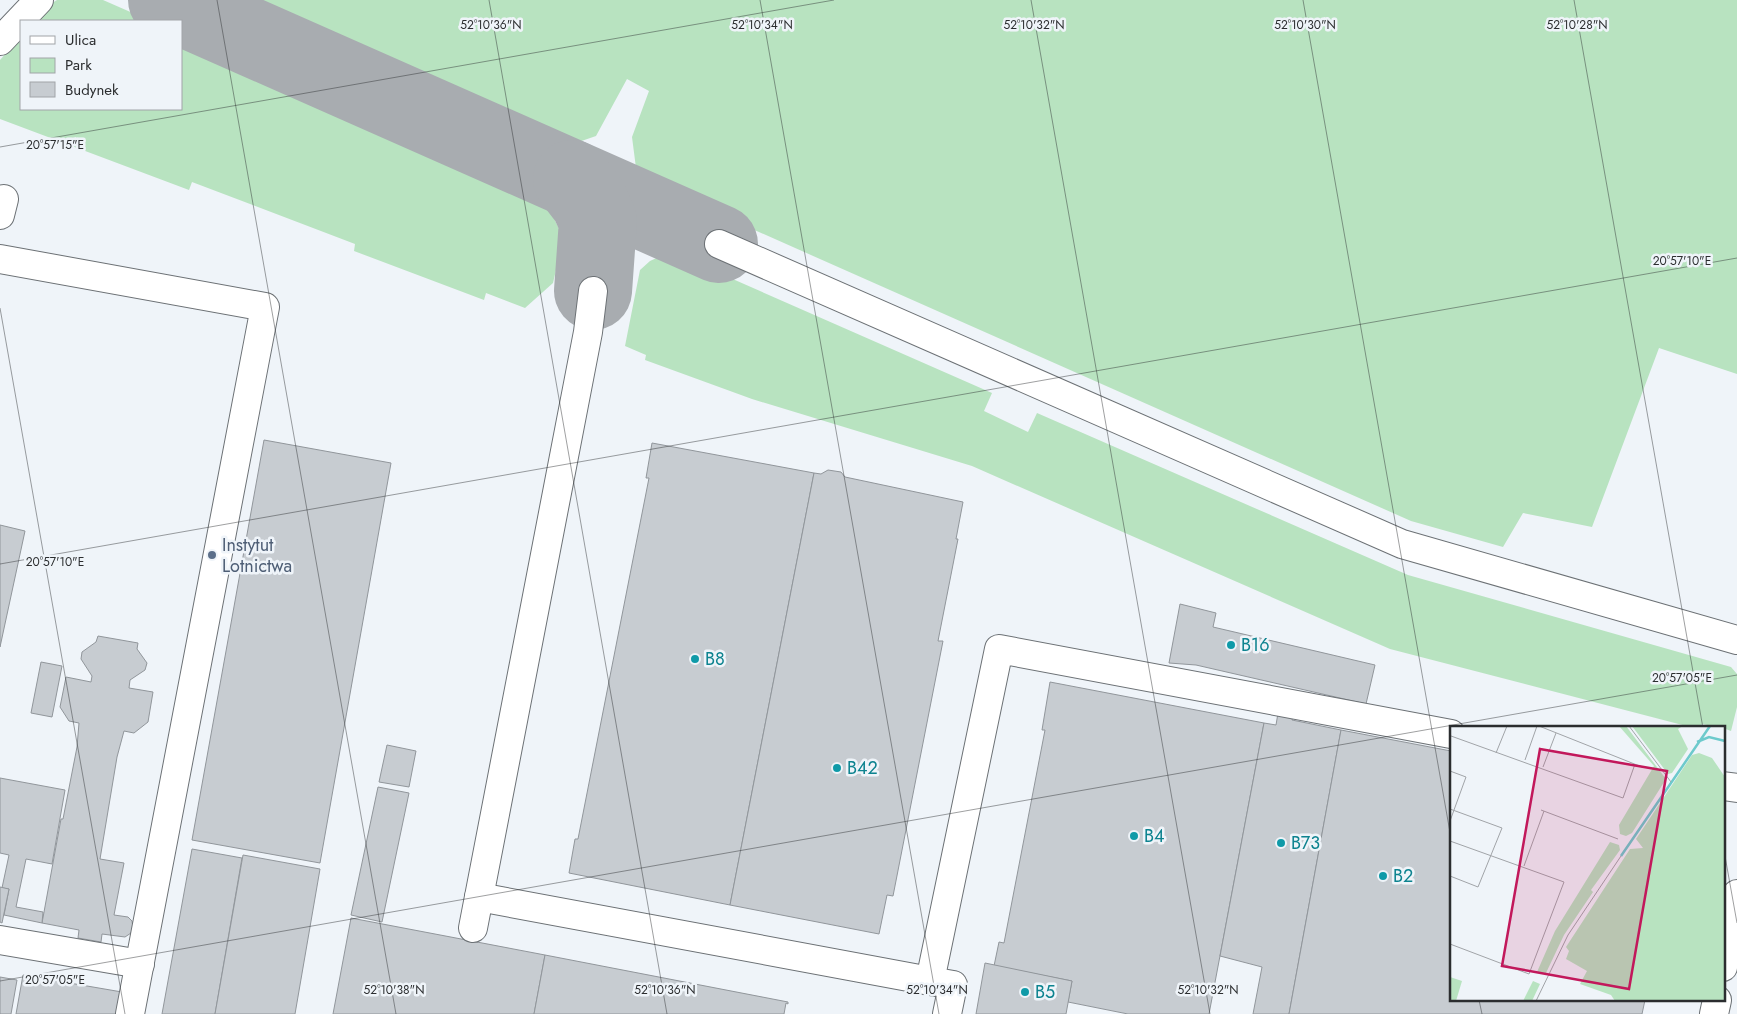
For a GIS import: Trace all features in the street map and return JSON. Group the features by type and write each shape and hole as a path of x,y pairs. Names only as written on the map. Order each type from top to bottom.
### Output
{"street":[{"path":"0,41 39,0"},
{"path":"719,244 1402,544 1737,640"},
{"path":"0,258 264,307 130,1014"},
{"path":"473,928 588,332 593,291"},
{"path":"930,981 998,648 1450,734"},
{"path":"1724,786 1737,788"},
{"path":"1724,962 1737,894"},
{"path":"479,897 953,985 947,1014"},
{"path":"0,940 140,964"}],"green space":[{"path":"57,0 103,0 149,20 36,20 49,5"},
{"path":"233,0 1737,0 1737,374 1659,348 1592,527 1523,513 1503,547 1411,521 653,185 636,168 632,137 649,91 627,79 596,136 564,147"},
{"path":"182,35 530,189 552,214 559,229 561,248 553,283 525,308 486,293 484,300 354,251 355,244 192,182 189,190 0,119 0,60 20,37 20,110 182,110"},
{"path":"663,255 678,255 992,393 984,411 1028,432 1037,413 1408,575 1731,667 1737,674 1737,707 1731,731 1724,728 1724,726 1702,724 1702,726 1686,726 1390,649 972,466 752,399 645,360 646,355 625,346 640,270 650,261"}],"building":[{"path":"264,440 391,463 320,863 192,840"},
{"name":"B8","path":"652,443 814,473 730,905 569,873 575,839 578,839 649,478 646,478"},
{"name":"B42","path":"828,470 841,472 845,477 963,502 956,539 958,539 938,641 943,641 893,896 887,895 879,934 730,905 814,473 821,474"},
{"path":"0,525 25,531 0,647"},
{"name":"B16","path":"1180,604 1216,613 1213,627 1375,665 1366,704 1196,665 1169,663"},
{"path":"98,636 138,643 137,649 147,663 145,670 130,680 129,688 153,692 148,722 134,733 124,731 117,757 100,859 124,863 114,915 128,917 132,921 133,928 131,933 125,937 102,934 101,942 78,938 79,930 42,923 61,819 63,819 77,747 79,723 69,721 60,707 66,677 91,682 92,676 81,659 82,652 96,642"},
{"path":"41,662 62,666 52,717 31,713"},
{"name":"B4","path":"1050,682 1264,723 1209,1014 1128,1014 1068,1002 1072,981 994,966 999,942 1004,943 1045,730 1042,730"},
{"name":"B73","path":"1278,713 1293,716 1292,720 1341,730 1289,1014 1253,1014 1262,967 1220,956 1264,723 1276,725"},
{"name":"B2","path":"1341,730 1450,751 1450,1002 1645,1002 1642,1014 1289,1014"},
{"path":"387,745 416,751 409,787 379,782"},
{"path":"0,778 65,790 52,864 26,859 16,907 43,912 42,923 4,915 9,889 2,888 9,855 0,853"},
{"path":"378,787 409,793 382,922 351,915"},
{"path":"192,849 242,858 215,1014 162,1014"},
{"path":"243,855 320,869 295,1014 215,1014"},
{"path":"0,887 9,889 2,923 0,922"},
{"path":"351,918 545,955 534,1014 333,1014"},
{"path":"545,955 788,1002 788,1004 786,1003 784,1014 534,1014"},
{"name":"B5","path":"985,963 1072,981 1066,1014 976,1014"},
{"path":"23,975 122,992 118,1014 16,1014"},
{"path":"0,977 17,980 11,1014 0,1014"}],"taxiway":[{"path":"167,0 719,244"},
{"path":"572,179 589,201 598,221 593,291"}],"place":[{"name":"Instytut Lotnictwa","path":"212,555"},
{"name":"B16","path":"1231,645"},
{"name":"B8","path":"695,659"},
{"name":"B42","path":"837,768"},
{"name":"B4","path":"1134,836"},
{"name":"B73","path":"1281,843"},
{"name":"B2","path":"1383,876"},
{"name":"B5","path":"1025,992"}]}
